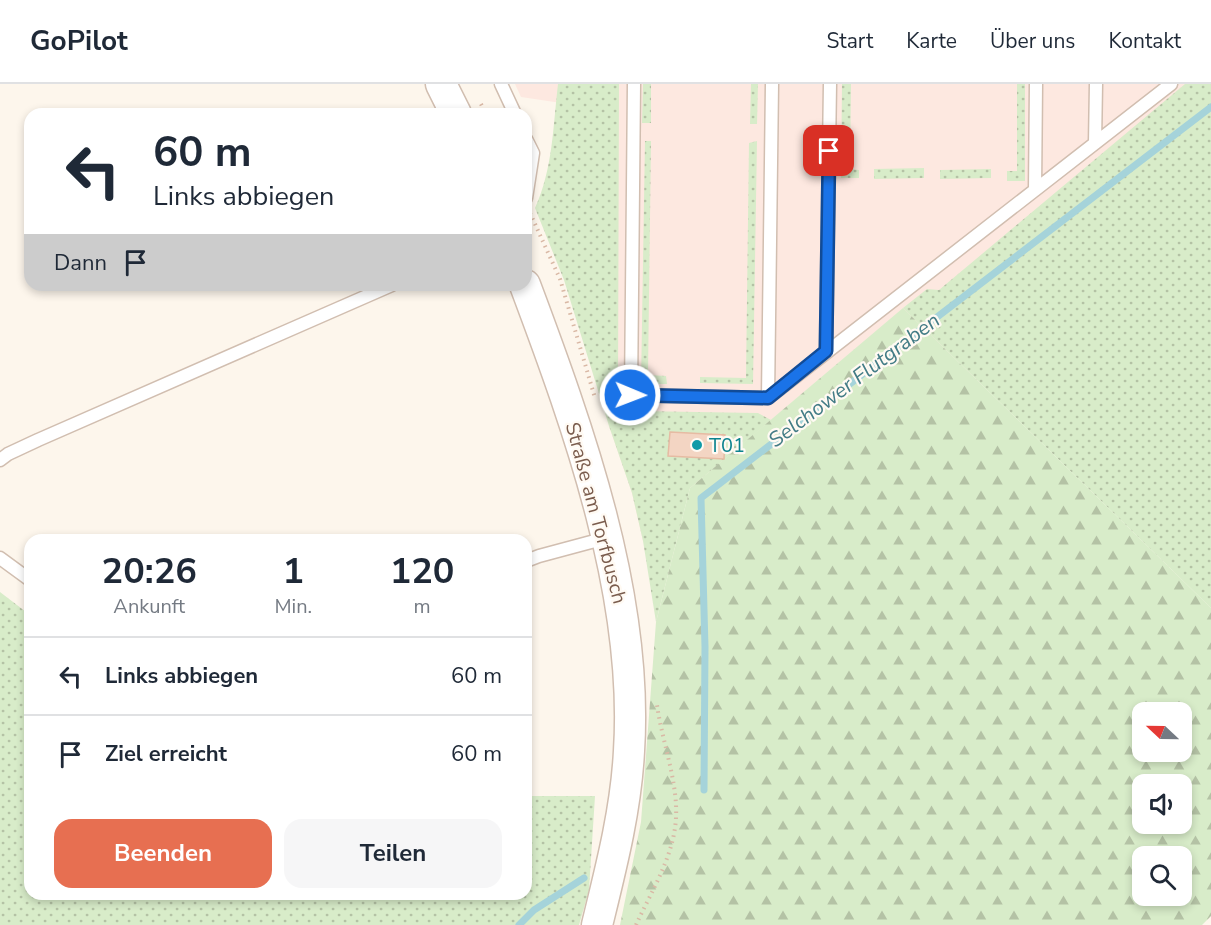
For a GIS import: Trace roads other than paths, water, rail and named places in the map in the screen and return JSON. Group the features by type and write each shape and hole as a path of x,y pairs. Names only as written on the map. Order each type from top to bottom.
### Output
{"street":[{"path":"441,84 453,108"},
{"name":"Straße am Torfbusch","path":"527,291 573,421 607,538 623,616 631,711 625,794 597,925"}],"lane":[{"path":"501,84 512,108"},
{"path":"634,84 630,395 768,398 1171,84"},
{"path":"768,398 772,84"},
{"path":"826,351 830,84"},
{"path":"1035,190 1036,84"},
{"path":"1095,143 1096,84"},
{"path":"0,460 38,440 378,291"},
{"path":"532,559 607,538"},
{"path":"0,558 24,576"}],"waterway":[{"name":"Selchower Flutgraben","path":"704,790 705,647 701,498 1211,107"},
{"name":"Selchower Flutgraben","path":"519,925 534,910 584,878"}],"place":[{"name":"T01","path":"697,445"}]}
